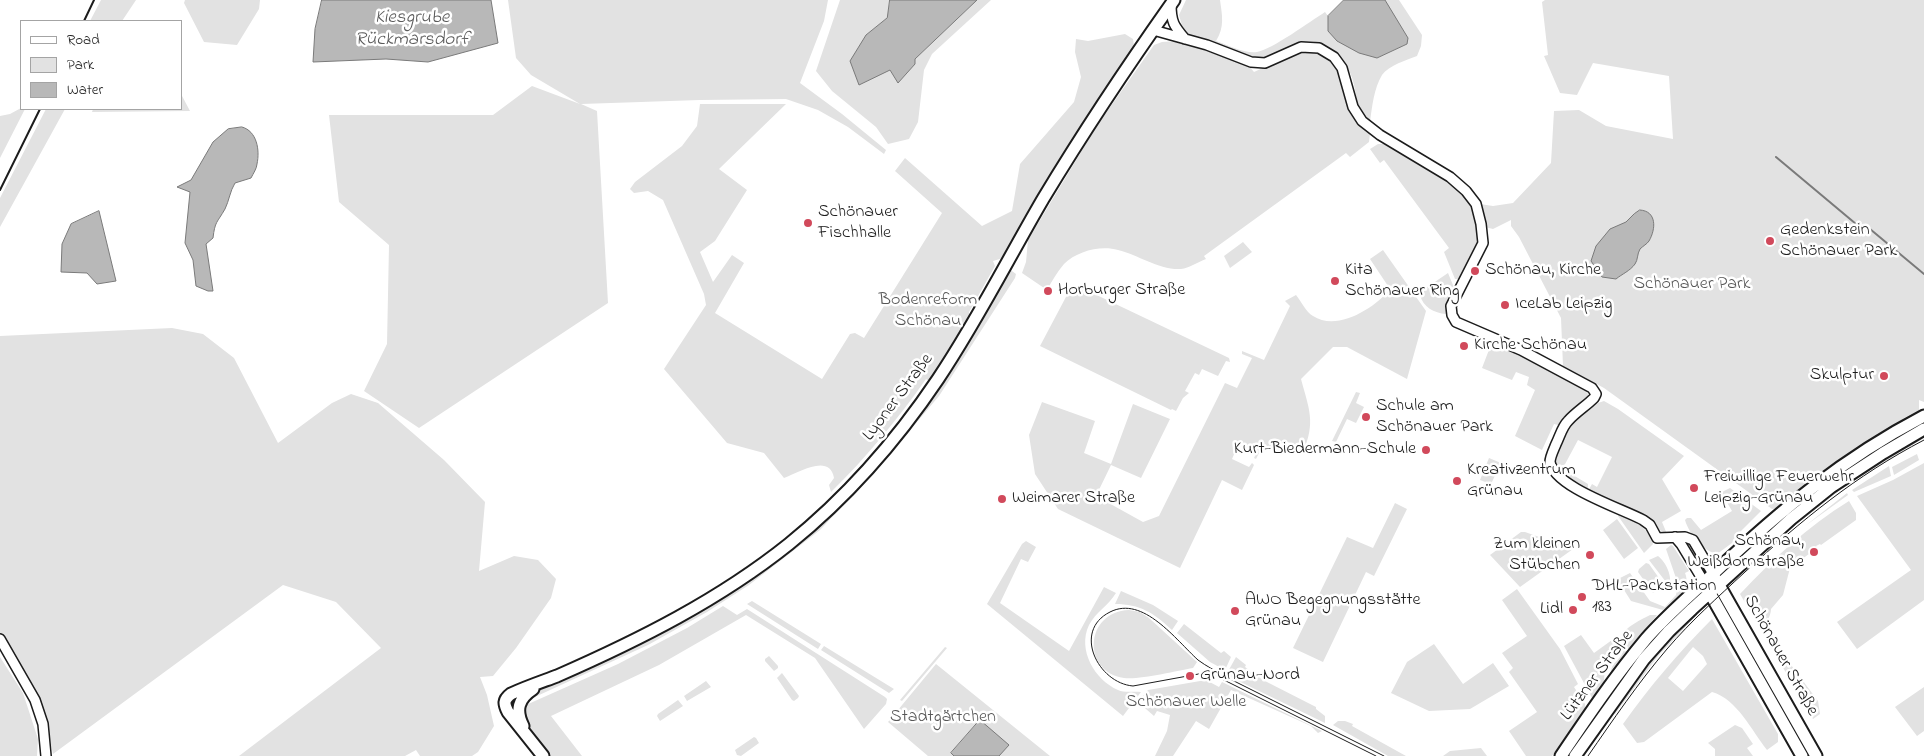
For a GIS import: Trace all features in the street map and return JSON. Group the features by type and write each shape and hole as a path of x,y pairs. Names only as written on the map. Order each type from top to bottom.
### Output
{"main road":[{"name":"Lyoner Straße","path":"543,756 508,712 504,701 510,694 554,677 657,629 734,584 790,543 841,496 892,440 938,379 978,314 1048,191 1102,105 1172,2"},
{"name":"Lützner Straße","path":"1575,756 1644,659 1692,609 1712,583 1776,516 1810,488 1871,446 1924,416"},
{"name":"Lützner Straße","path":"1561,756 1635,652 1668,616 1841,480 1882,452 1924,429"},
{"name":"Lützner Straße","path":"1841,480 1838,476 1841,471 1863,456 1871,446"},
{"name":"Schönauer Straße","path":"1712,583 1720,609 1802,756"},
{"name":"Schönauer Straße","path":"1712,583 1816,756"},
{"path":"1692,609 1707,607 1720,609"}],"street":[{"path":"1172,2 1171,18 1175,28 1185,40"},
{"path":"1153,30 1207,45 1251,62 1265,63 1301,47 1319,48 1334,57 1342,68 1354,107 1362,121 1380,135 1450,177 1466,191 1476,204 1483,243 1451,306 1452,315 1456,322 1521,350 1592,388 1596,394 1563,427 1551,456 1550,463 1553,469 1567,483 1581,492 1643,520 1650,525 1657,538 1686,537 1693,540 1712,583"},
{"path":"0,639 36,700 43,724 46,756"}],"green space":[{"path":"101,0 136,0 123,20 91,20"},
{"path":"185,0 260,0 259,9 237,45 204,42 184,3"},
{"path":"508,0 828,0 824,21 800,83 886,150 884,154 848,127 818,110 786,99 581,104 597,111 608,303 419,428 364,391 387,344 389,245 339,202 329,115 493,115 532,86 580,104 531,75 516,58"},
{"path":"840,0 890,0 887,18 866,35 898,82 915,64 915,59 977,0 991,0 932,54 924,70 918,122 909,139 888,144 876,127 832,91 816,71"},
{"path":"1186,0 1220,0 1222,26 1216,41 1242,50 1257,52 1263,50 1281,41 1325,12 1328,16 1328,31 1377,58 1407,44 1385,0 1399,0 1422,35 1421,46 1417,56 1403,61 1385,71 1382,75 1375,92 1370,122 1360,110 1352,78 1346,65 1337,54 1325,46 1319,43 1304,42 1261,58 1242,55 1211,41 1189,35 1182,26 1179,15"},
{"name":"Schönauer Park","path":"1545,0 1924,0 1924,402 1919,400 1919,410 1904,418 1891,430 1778,508 1772,509 1604,388 1563,366 1561,318 1519,237 1511,226 1511,220 1493,229 1485,227 1480,204 1493,206 1513,203 1551,163 1554,111 1579,110 1606,126 1673,139 1669,76 1593,63 1577,95 1560,93 1544,56 1548,55 1542,2"},
{"name":"Bodenreform Schönau","path":"1125,34 1133,39 1134,46 1003,258 993,261 995,266 969,312 969,321 931,382 926,379 857,466 831,492 829,485 834,478 827,467 813,466 784,478 764,453 727,443 664,369 706,305 704,294 663,200 648,191 634,193 630,189 635,182 682,146 697,126 700,104 786,104 719,169 747,190 715,241 700,252 713,282 732,255 744,263 715,313 822,379 850,334 855,333 864,338 942,213 895,171 905,158 982,226 1012,211 1020,164 1074,102 1081,77 1075,52 1076,39 1088,41"},
{"path":"1177,41 1249,66 1254,72 1300,51 1322,53 1337,67 1353,118 1370,133 1369,142 1350,157 1346,153 1204,256 1206,259 1194,265 1173,269 1156,265 1118,250 1104,248 1090,250 1069,259 1059,270 1047,290 1022,273 1026,262 1028,240 1096,127 1154,45 1162,42"},
{"path":"182,96 190,111 92,112 93,110 182,110"},
{"path":"20,109 24,110 0,158 0,116 10,114"},
{"path":"45,110 64,110 0,227 0,198"},
{"path":"1378,144 1386,144 1455,186 1470,203 1478,233 1478,242 1475,253 1460,279 1455,279 1444,252 1449,248 1384,160 1380,163 1370,149"},
{"path":"1243,242 1252,252 1230,268 1224,256"},
{"path":"1383,250 1426,311 1407,379 1347,347 1333,347 1301,379 1310,416 1309,432 1303,452 1288,442 1271,447 1262,447 1256,459 1254,458 1256,454 1238,445 1232,459 1249,467 1252,463 1254,465 1242,490 1222,480 1180,568 1058,509 1035,474 1029,435 1042,402 1095,421 1084,453 1111,464 1133,404 1170,419 1141,478 1111,465 1096,496 1143,522 1159,516 1225,383 1237,388 1252,358 1242,354 1242,351 1264,360 1290,306 1285,301 1296,295 1310,314 1323,320 1333,321 1355,316 1375,303 1390,289 1370,259"},
{"path":"1008,268 1016,274 1015,278 939,396 872,475 820,530 749,585 707,612 648,645 524,702 532,693 606,659 727,593 869,471"},
{"path":"1448,273 1455,290 1446,307 1446,314 1433,311 1426,306 1421,299 1420,292"},
{"path":"1084,289 1229,358 1230,362 1226,361 1218,376 1202,369 1199,375 1195,373 1185,391 1189,393 1183,398 1176,411 1040,346 1067,295"},
{"path":"172,328 203,334 234,358 278,443 332,403 351,394 378,403 444,460 485,502 479,571 514,556 538,560 556,579 551,598 516,648 493,676 480,677 487,695 494,726 478,752 472,756 420,756 416,750 405,756 239,756 381,648 336,602 283,585 53,754 45,717 30,684 0,633 0,336"},
{"path":"1492,342 1583,388 1588,394 1588,398 1569,412 1558,425 1554,424 1542,450 1515,436 1535,390 1527,385 1529,377 1516,372 1512,380 1482,368"},
{"path":"1356,392 1360,393 1356,403 1364,407 1356,423 1347,419 1336,442 1332,441"},
{"path":"1604,401 1684,456 1662,479 1681,511 1662,522 1667,534 1588,491 1592,484 1597,487 1612,457 1578,440 1564,466 1567,468 1565,472 1561,474 1556,464 1555,453 1558,443 1572,424 1598,403"},
{"path":"1924,433 1924,438 1850,483 1851,479"},
{"path":"1917,454 1919,460 1894,475 1892,467"},
{"path":"1489,458 1501,463 1491,484 1480,480"},
{"path":"1924,463 1924,600 1857,649 1837,622 1911,570 1857,496 1893,480"},
{"path":"1889,466 1891,476 1854,492 1852,490"},
{"path":"1571,472 1574,472 1573,475 1588,484 1586,490 1569,479"},
{"path":"1730,488 1761,511 1736,536 1732,543 1717,554 1697,541 1685,520 1691,518 1701,530 1732,511 1725,499 1723,500 1721,497 1722,492"},
{"path":"1837,490 1840,490 1793,527 1734,580 1732,577 1789,524"},
{"path":"1847,493 1848,495 1805,526"},
{"path":"1849,501 1856,513 1856,520 1821,545 1816,546 1817,548 1790,568 1783,595 1771,609 1766,626 1767,633 1818,701 1820,714 1813,719 1740,594 1792,544 1819,521"},
{"path":"1395,503 1407,509 1374,576 1366,572 1323,662 1293,648 1347,537 1373,548"},
{"path":"1616,513 1639,524 1647,532 1653,544 1644,553"},
{"path":"1617,519 1638,548 1624,559 1603,530"},
{"path":"1521,532 1573,549 1520,587 1490,555"},
{"path":"1026,541 1036,547 1028,562 1021,559 1000,603 1069,651 1104,587 1116,593 1089,625 1085,644 1090,663 1102,679 1120,691 1141,692 1123,716 987,604 1022,544"},
{"path":"1671,545 1689,571 1685,573 1686,584 1684,590 1663,610 1631,601 1619,582 1620,578 1630,573 1650,601 1665,607 1676,595 1678,584 1666,549"},
{"path":"1658,556 1668,570 1669,586 1649,560"},
{"path":"1646,563 1649,564 1664,585 1653,593 1638,572"},
{"path":"1517,589 1560,649 1578,684 1574,687 1585,704 1585,709 1552,756 1526,756 1509,731 1537,712 1509,672 1513,668 1502,653 1527,636 1502,600"},
{"path":"1121,591 1153,605 1178,621 1172,630 1146,611 1124,604 1115,604"},
{"path":"752,601 821,644 818,649 747,604"},
{"path":"723,606 737,615 747,609 885,697 887,699 886,704 864,729 815,658 746,615 659,665 551,716 582,756 550,756 525,722 522,708 526,705 618,664 687,628"},
{"path":"1725,607 1793,721 1788,724 1723,609"},
{"path":"1129,610 1140,612 1149,618 1197,662 1193,668 1148,677 1124,678 1110,673 1101,665 1095,654 1094,642 1097,631 1103,621 1114,613"},
{"path":"1701,611 1658,656 1615,714 1610,712 1662,644"},
{"path":"1650,615 1657,615 1611,672 1612,666 1624,650 1623,633"},
{"path":"1712,619 1778,734 1778,742 1767,750 1736,708 1729,701 1712,692 1644,742 1637,743 1623,724 1676,657","holes":["1693,647 1703,656 1707,664 1683,691 1668,678"]},
{"path":"1184,624 1221,653 1224,651 1231,657 1225,670 1210,662 1177,633"},
{"path":"1581,635 1594,653 1612,640 1617,646 1605,663 1604,682 1592,698 1564,646"},
{"path":"1434,644 1463,684 1493,663 1509,686 1470,709 1429,711 1391,693 1407,662"},
{"path":"824,646 894,689 889,693 821,650"},
{"path":"945,647 947,648 902,701 900,700"},
{"path":"769,656 778,666 774,671 765,661"},
{"path":"0,657 23,693 38,739 37,756 0,756"},
{"path":"1236,657 1246,665 1245,667 1263,680 1316,707 1325,716 1325,723 1226,675"},
{"name":"Stadtgärtchen","path":"936,664 1050,756 928,756 888,722"},
{"path":"782,673 799,696 794,701 777,678"},
{"name":"Schönauer Welle","path":"1206,680 1219,687 1222,682 1322,731 1318,733 1311,726 1231,690 1209,729 1196,721 1173,756 1155,756 1167,731 1170,715 1157,711 1154,716 1138,702 1148,690"},
{"path":"706,681 711,687 687,701 684,696"},
{"path":"1924,687 1924,731 1917,736 1895,707"},
{"path":"678,700 683,706 660,721 657,716 658,714"},
{"path":"1338,721 1353,724 1352,726 1406,756 1388,756 1333,725"},
{"path":"1735,725 1742,728 1753,744 1747,748 1753,756 1715,756 1715,749 1708,743"},
{"path":"754,737 759,743 741,756 737,755 735,750"},
{"path":"1481,748 1487,756 1443,756 1450,751"}],"water":[{"name":"Kiesgrube Rückmarsdorf","path":"322,0 491,0 498,43 428,62 386,59 313,62 315,29"},
{"path":"890,0 977,0 915,59 915,64 898,83 890,70 859,85 850,61 866,35 887,18"},
{"path":"1344,0 1385,0 1408,38 1407,44 1377,58 1359,53 1337,41 1328,31 1328,16"},
{"path":"242,127 251,132 258,147 257,166 251,178 235,183 225,209 216,225 213,238 206,244 213,291 208,291 196,286 193,260 185,243 190,192 177,187 191,180 213,142 228,129"},
{"path":"1640,210 1650,214 1654,221 1649,241 1640,249 1636,262 1628,271 1616,279 1602,277 1591,261 1596,246 1610,229 1626,222"},
{"path":"99,211 116,281 97,284 87,273 61,272 62,244 71,224"},
{"path":"980,720 1009,745 999,756 954,756 951,753"}],"waterway":[{"path":"1776,157 1856,224"},
{"path":"1870,229 1924,274"}],"tram line":[{"path":"1588,756 1656,662 1715,600 1787,534 1830,500 1875,468 1924,440"},
{"path":"1376,756 1214,675 1204,673 1133,686 1120,683 1109,676 1100,666 1094,655 1091,643 1093,631 1099,621 1110,612 1122,608 1147,614 1198,660 1224,676 1384,756"}],"railway":[{"path":"84,20 94,0"},
{"path":"0,190 40,110"}],"place":[{"name":"Schönauer Fischhalle","path":"808,223"},
{"name":"Gedenkstein Schönauer Park","path":"1770,241"},
{"name":"Schönau, Kirche","path":"1475,271"},
{"name":"Kita Schönauer Ring","path":"1335,281"},
{"name":"Horburger Straße","path":"1048,291"},
{"name":"IceLab Leipzig","path":"1505,305"},
{"name":"Kirche Schönau","path":"1464,346"},
{"name":"Skulptur","path":"1884,376"},
{"name":"Schule am Schönauer Park","path":"1366,417"},
{"name":"Kurt-Biedermann-Schule","path":"1426,450"},
{"name":"Kreativzentrum Grünau","path":"1457,481"},
{"name":"Freiwillige Feuerwehr Leipzig-Grünau","path":"1694,488"},
{"name":"Weimarer Straße","path":"1002,499"},
{"name":"Schönau, Weißdornstraße","path":"1814,552"},
{"name":"Zum kleinen Stübchen","path":"1590,555"},
{"name":"DHL-Packstation 183","path":"1582,597"},
{"name":"Lidl","path":"1573,610"},
{"name":"AWO Begegnungsstätte Grünau","path":"1235,611"},
{"name":"Grünau-Nord","path":"1190,676"}]}
